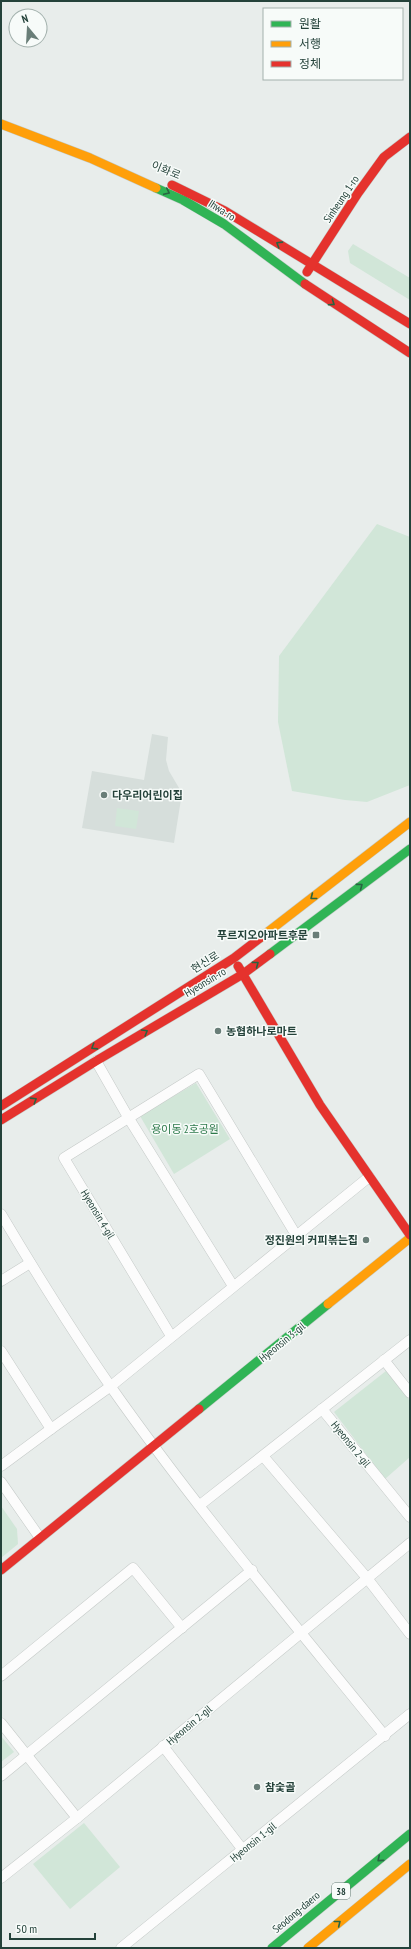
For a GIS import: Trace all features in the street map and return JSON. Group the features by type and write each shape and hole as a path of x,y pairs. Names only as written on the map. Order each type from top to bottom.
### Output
{"street":[{"name":"이화로","path":"1,118 88,151 193,194 232,214 312,265 410,324"},
{"name":"Ihwa-ro","path":"1,124 97,161 183,200 224,224 300,281 410,353"},
{"name":"Sinheung 1-ro","path":"300,281 312,265 358,193 384,157 410,137"},
{"name":"현신로","path":"1,1106 234,958 410,822"},
{"name":"Hyeonsin-ro","path":"1,1120 96,1061 243,974 410,849"},
{"path":"234,958 320,1105 410,1235"},
{"path":"96,1061 128,1117 233,1286"},
{"name":"Hyeonsin 4-gil","path":"171,1336 64,1158 199,1074 296,1235"},
{"path":"1,1466 111,1386 369,1177"},
{"path":"1,1214 30,1263 111,1386 154,1446 385,1736"},
{"name":"Hyeonsin 3-gil","path":"1,1570 410,1238"},
{"path":"1,1281 30,1263"},
{"path":"200,1505 410,1340"},
{"path":"1,1350 51,1429"},
{"path":"384,1360 410,1393"},
{"name":"Hyeonsin 2-gil","path":"322,1409 410,1517"},
{"path":"263,1456 367,1578 410,1634"},
{"path":"1,1482 40,1538"},
{"name":"Hyeonsin 2-gil","path":"1,1878 77,1818 410,1543"},
{"path":"1,1676 134,1568 182,1628"},
{"path":"1,1776 252,1570"},
{"name":"Hyeonsin 1-gil","path":"121,1948 385,1736 410,1714"},
{"path":"1,1723 77,1818"},
{"path":"163,1746 243,1850"},
{"name":"Seodong-daero","path":"272,1948 410,1834"},
{"name":"38","path":"308,1948 410,1864"}],"shaded area":[{"path":"152,734 168,737 166,760 169,771 182,793 174,843 82,828 92,771 144,780"}],"green space":[{"path":"353,244 410,278 410,300 350,263 348,251"},
{"path":"377,524 410,537 410,785 367,802 345,800 292,791 278,722 279,656"},
{"path":"117,808 139,811 136,829 115,826"},
{"name":"용이동 2호공원","path":"196,1083 230,1139 174,1174 140,1116"},
{"path":"386,1371 410,1401 410,1457 385,1479 334,1412"},
{"path":"1,1506 17,1529 18,1544 1,1558"},
{"path":"1,1736 14,1752 1,1762"},
{"path":"84,1823 120,1867 70,1909 33,1864"}],"traffic: fast":[{"path":"156,188 183,200 224,224 305,284"},
{"path":"270,954 410,849"},
{"path":"199,1409 328,1304"},
{"path":"272,1948 410,1834"}],"traffic: slow":[{"path":"1,124 90,158 156,188"},
{"path":"260,938 410,822"},
{"path":"328,1304 410,1238"},
{"path":"308,1948 410,1864"}],"traffic: jam":[{"path":"307,272 358,193 384,157 410,137"},
{"path":"172,185 225,211 410,324"},
{"path":"305,284 410,353"},
{"path":"1,1106 234,958 260,938"},
{"path":"1,1120 96,1061 243,974 270,954"},
{"path":"238,966 320,1105 410,1235"},
{"path":"1,1570 199,1409"}],"place":[{"name":"다우리어린이집","path":"104,795"},
{"name":"푸르지오아파트후문","path":"316,935"},
{"name":"농협하나로마트","path":"218,1031"},
{"name":"정진원의 커피볶는집","path":"366,1240"},
{"name":"참숯골","path":"257,1787"}]}
